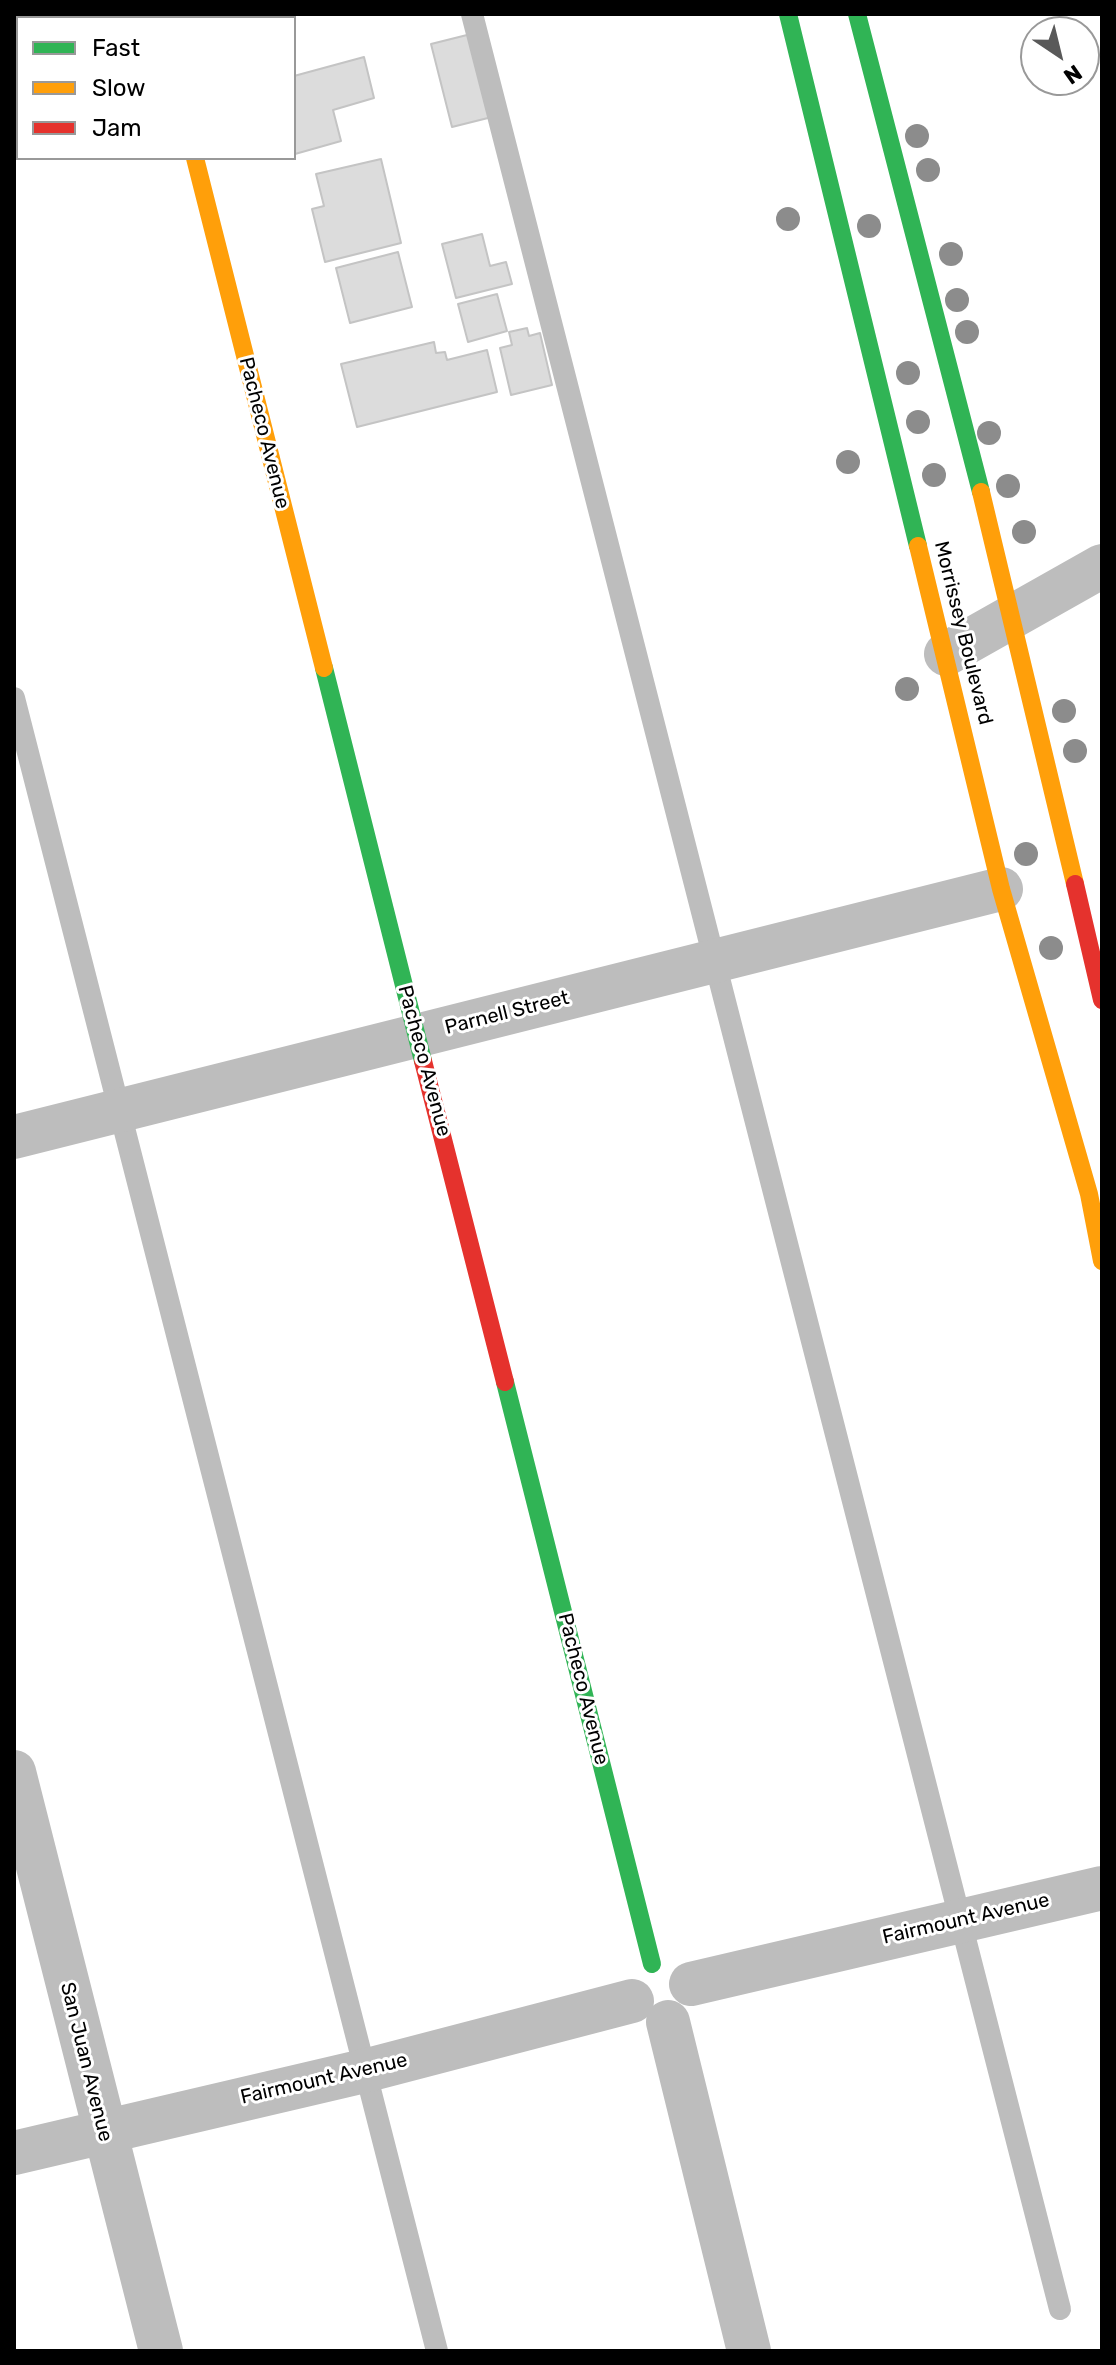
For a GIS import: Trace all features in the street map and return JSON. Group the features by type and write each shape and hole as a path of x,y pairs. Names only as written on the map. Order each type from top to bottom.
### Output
{"main road":[{"name":"Morrissey Boulevard","path":"788,14 1001,889 1095,1190 1102,1261"},
{"path":"857,14 1014,618 1102,1000"},
{"name":"Pacheco Avenue","path":"196,160 417,1035 651,1995"}],"street":[{"path":"946,654 1102,566"},
{"name":"Parnell Street","path":"14,1137 1001,889"},
{"name":"San Juan Avenue","path":"14,1772 161,2351"},
{"name":"Fairmount Avenue","path":"14,2153 364,2071 651,1995 671,1964 687,1975 691,1984 1102,1888"},
{"name":"Pacheco Avenue","path":"651,1995 749,2351"}],"lane":[{"path":"472,14 1060,2309"},
{"path":"14,698 437,2351"}],"building":[{"path":"471,34 492,117 452,127 431,44"},
{"path":"364,57 374,98 333,110 341,141 296,154 296,75"},
{"path":"381,159 401,243 325,262 312,209 324,206 316,174"},
{"path":"482,234 490,266 506,262 512,284 456,298 442,244"},
{"path":"398,252 412,307 350,323 336,268"},
{"path":"497,294 507,331 468,342 458,304"},
{"path":"527,328 529,336 540,333 552,385 511,395 500,348 512,345 509,332"},
{"path":"434,342 436,353 445,352 447,360 487,350 497,392 357,427 341,364"}],"traffic: fast":[{"path":"788,14 918,546"},
{"path":"857,14 981,492"},
{"path":"324,668 423,1061"},
{"path":"505,1382 652,1964"}],"traffic: slow":[{"path":"196,160 324,668"},
{"path":"981,492 1075,884"},
{"path":"918,546 1001,889 1089,1194 1102,1261"}],"traffic: jam":[{"path":"1075,884 1102,1000"},
{"path":"423,1061 505,1382"}]}
